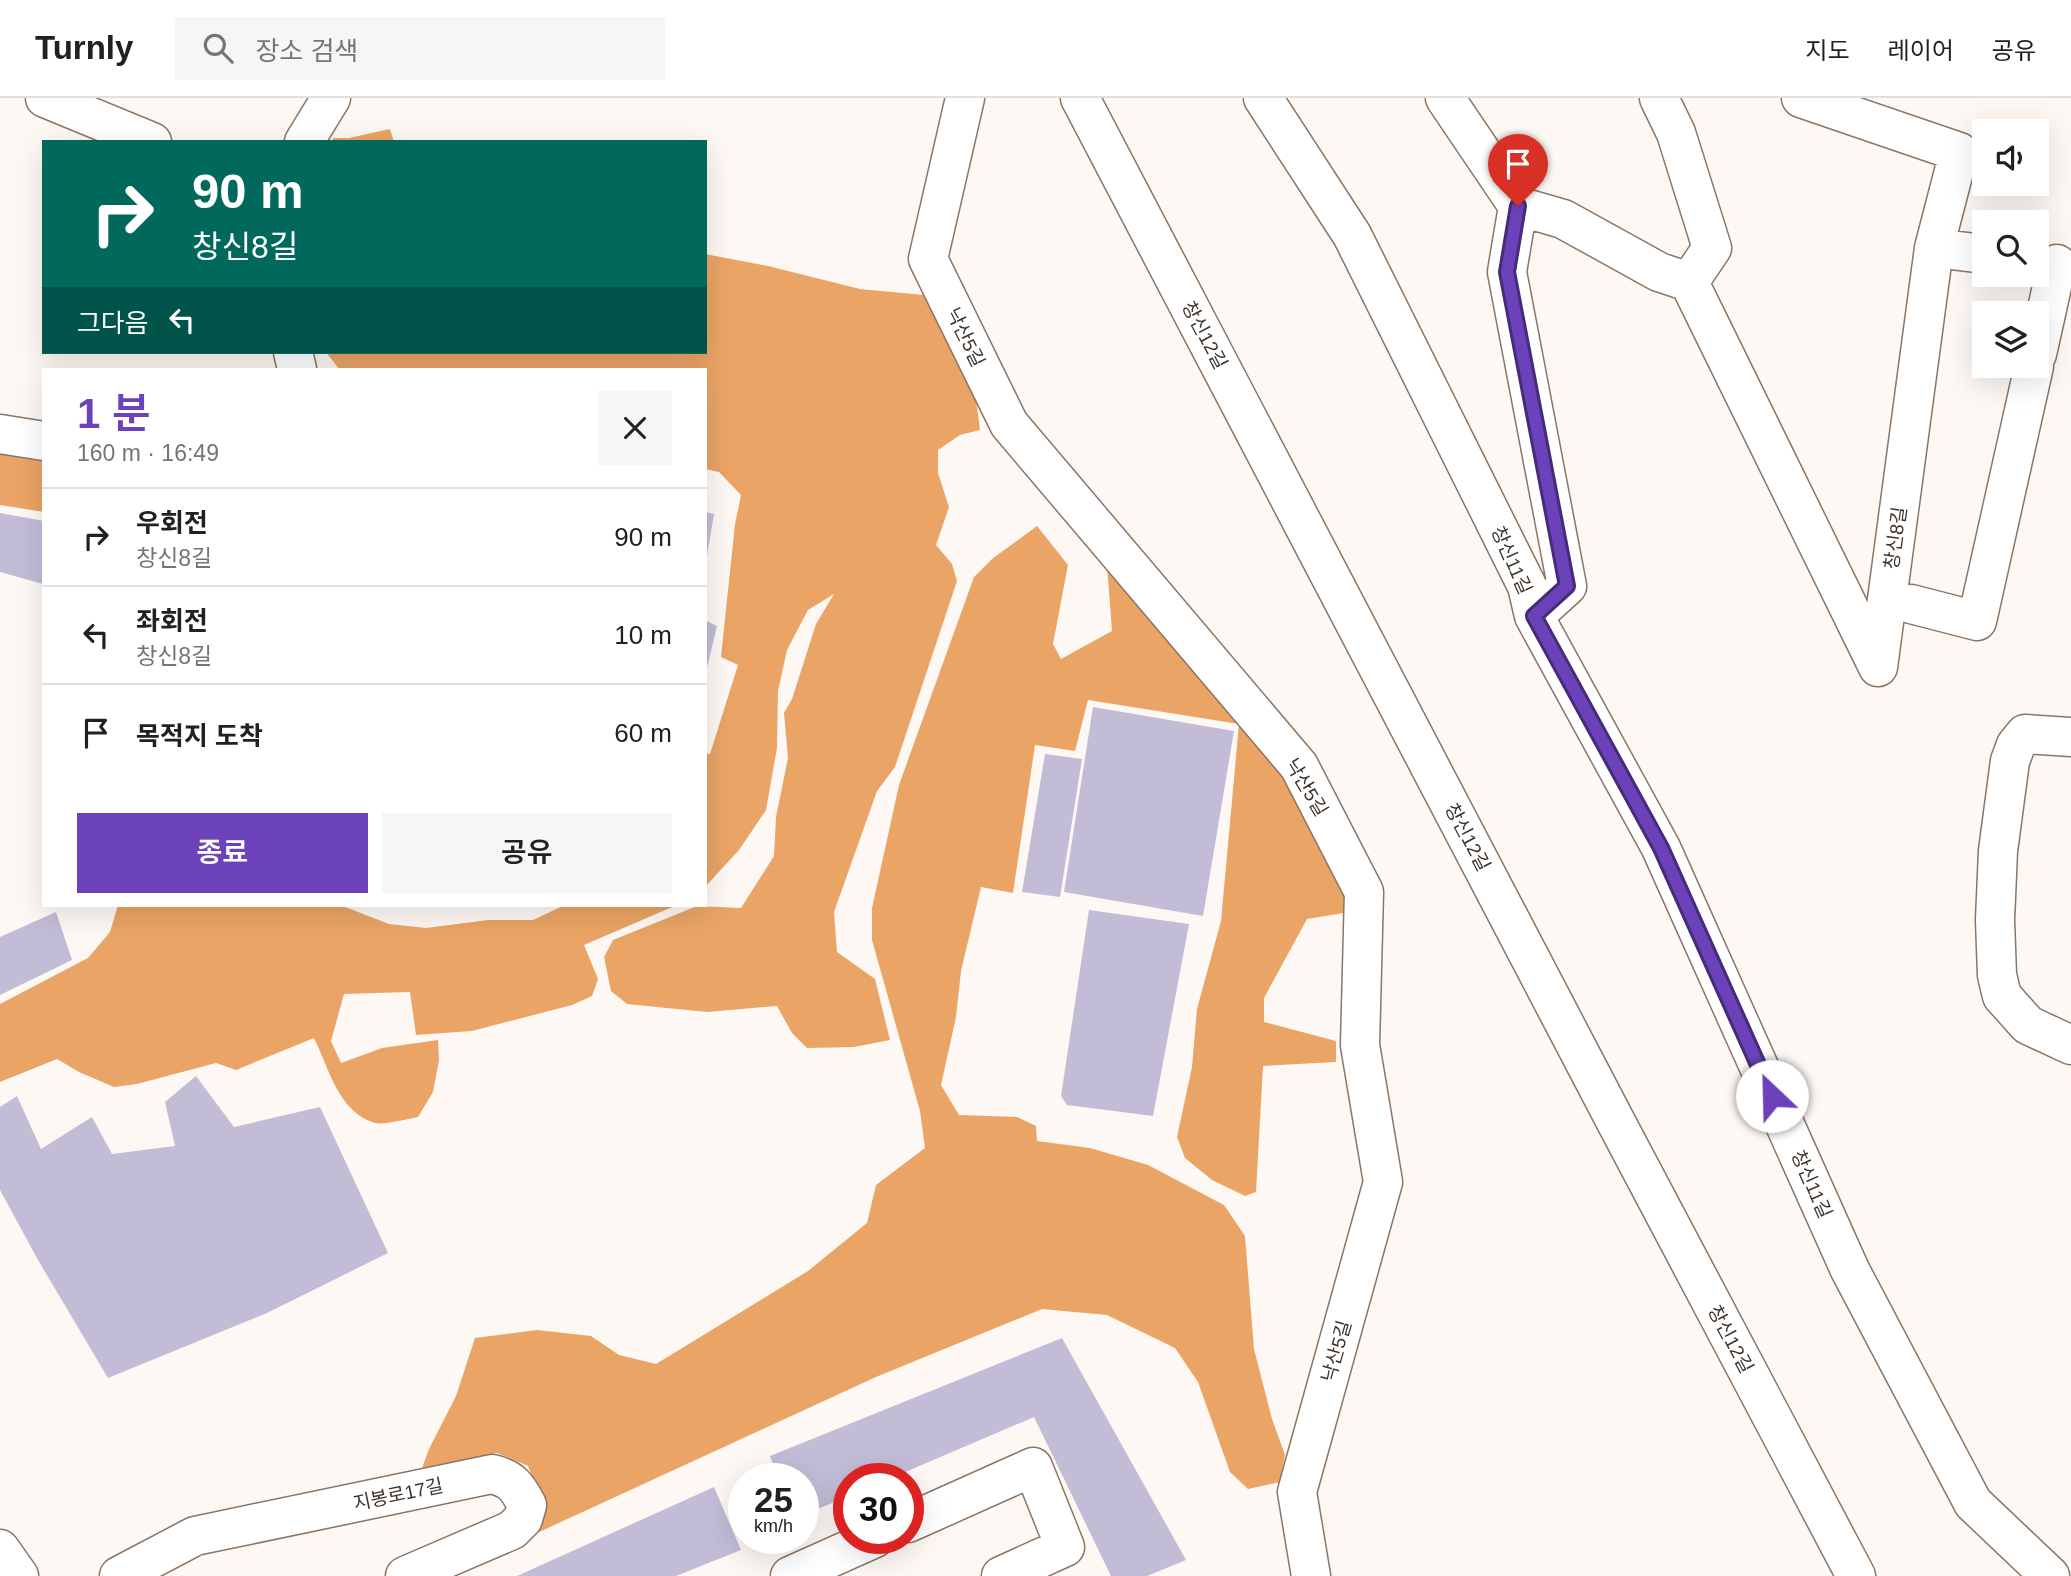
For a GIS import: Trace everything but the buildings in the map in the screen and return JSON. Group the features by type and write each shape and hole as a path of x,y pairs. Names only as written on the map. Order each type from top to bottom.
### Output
{"street":[{"path":"305,140 331,98"},
{"name":"낙산5길","path":"965,98 928,260 1009,424 1299,766 1364,892 1360,1045 1383,1182 1297,1492 1311,1576"},
{"name":"창신12길","path":"1080,98 1616,1124 1856,1576"},
{"name":"창신11길","path":"1263,98 1352,235 1527,586 1534,616 1661,848 1850,1270 1973,1503 2050,1576"},
{"path":"1445,98 1518,206 1563,219 1659,272 1689,282 1712,248 1676,133 1659,98"},
{"name":"창신8길","path":"1689,282 1878,667 1934,248 1959,152 1801,98"},
{"path":"46,99 147,140"},
{"path":"1518,206 1507,272 1567,586 1534,616"},
{"path":"1934,248 1972,253"},
{"path":"2047,301 2055,263"},
{"path":"1911,604 1977,621 2031,378"},
{"path":"0,434 42,441"},
{"path":"2071,737 2025,734 2016,745 2010,761 1998,851 1995,920 1997,975 2002,996 2028,1025 2071,1045"},
{"path":"924,1516 1033,1467 1065,1547 1001,1576"},
{"name":"지봉로17길","path":"119,1576 195,1535 492,1474 506,1477 518,1489 527,1505 523,1518 512,1530 405,1576"},
{"path":"0,1549 19,1576"},
{"path":"790,1576 839,1554"},
{"path":"2059,1576 2071,1555"}],"shaded area":[{"path":"390,129 393,140 332,140"},
{"path":"707,254 768,266 860,289 934,296 976,399 980,430 960,435 938,450 938,473 949,507 936,545 952,564 957,581 895,767 877,791 834,912 837,952 875,979 890,1040 854,1047 807,1048 792,1033 777,1006 707,1012 627,1004 611,991 604,957 613,940 695,907 741,908 774,856 776,817 788,758 784,713 792,699 816,624 834,594 808,610 787,650 778,691 777,748 766,810 739,850 707,885 707,754 710,754 738,665 721,657 735,524 741,495 719,472 707,469 707,368 338,368 328,354 707,354"},
{"path":"0,454 42,460 42,512 0,505"},
{"path":"1037,526 1068,565 1053,644 1061,659 1112,631 1107,565 1247,687 1347,883 1344,913 1307,919 1264,998 1264,1022 1336,1041 1336,1062 1263,1066 1256,1192 1245,1196 1212,1180 1185,1158 1177,1137 1192,1067 1197,1009 1221,921 1239,724 1088,700 1075,751 1035,745 1013,893 981,887 961,971 956,1017 941,1085 959,1115 1017,1117 1036,1126 1037,1141 1090,1148 1148,1165 1224,1205 1245,1236 1254,1349 1272,1419 1285,1455 1280,1482 1248,1489 1230,1472 1198,1382 1175,1348 1107,1315 1042,1309 876,1377 537,1533 541,1499 528,1466 497,1453 422,1468 456,1396 475,1338 537,1330 591,1336 619,1355 656,1364 808,1271 867,1223 876,1185 925,1148 920,1111 872,940 872,908 899,785 974,577 992,559"},
{"path":"117,907 345,907 389,924 426,928 488,920 533,920 561,907 672,907 584,945 598,979 592,996 572,1005 472,1031 416,1035 410,992 344,994 331,1041 341,1063 382,1048 438,1040 439,1060 433,1092 418,1117 379,1123 362,1117 343,1099 314,1038 236,1070 216,1063 137,1084 114,1087 57,1059 0,1082 0,1004 88,958 110,932"}],"route":[{"path":"1518,206 1507,272 1567,586 1534,616 1661,848 1772,1096"}]}
